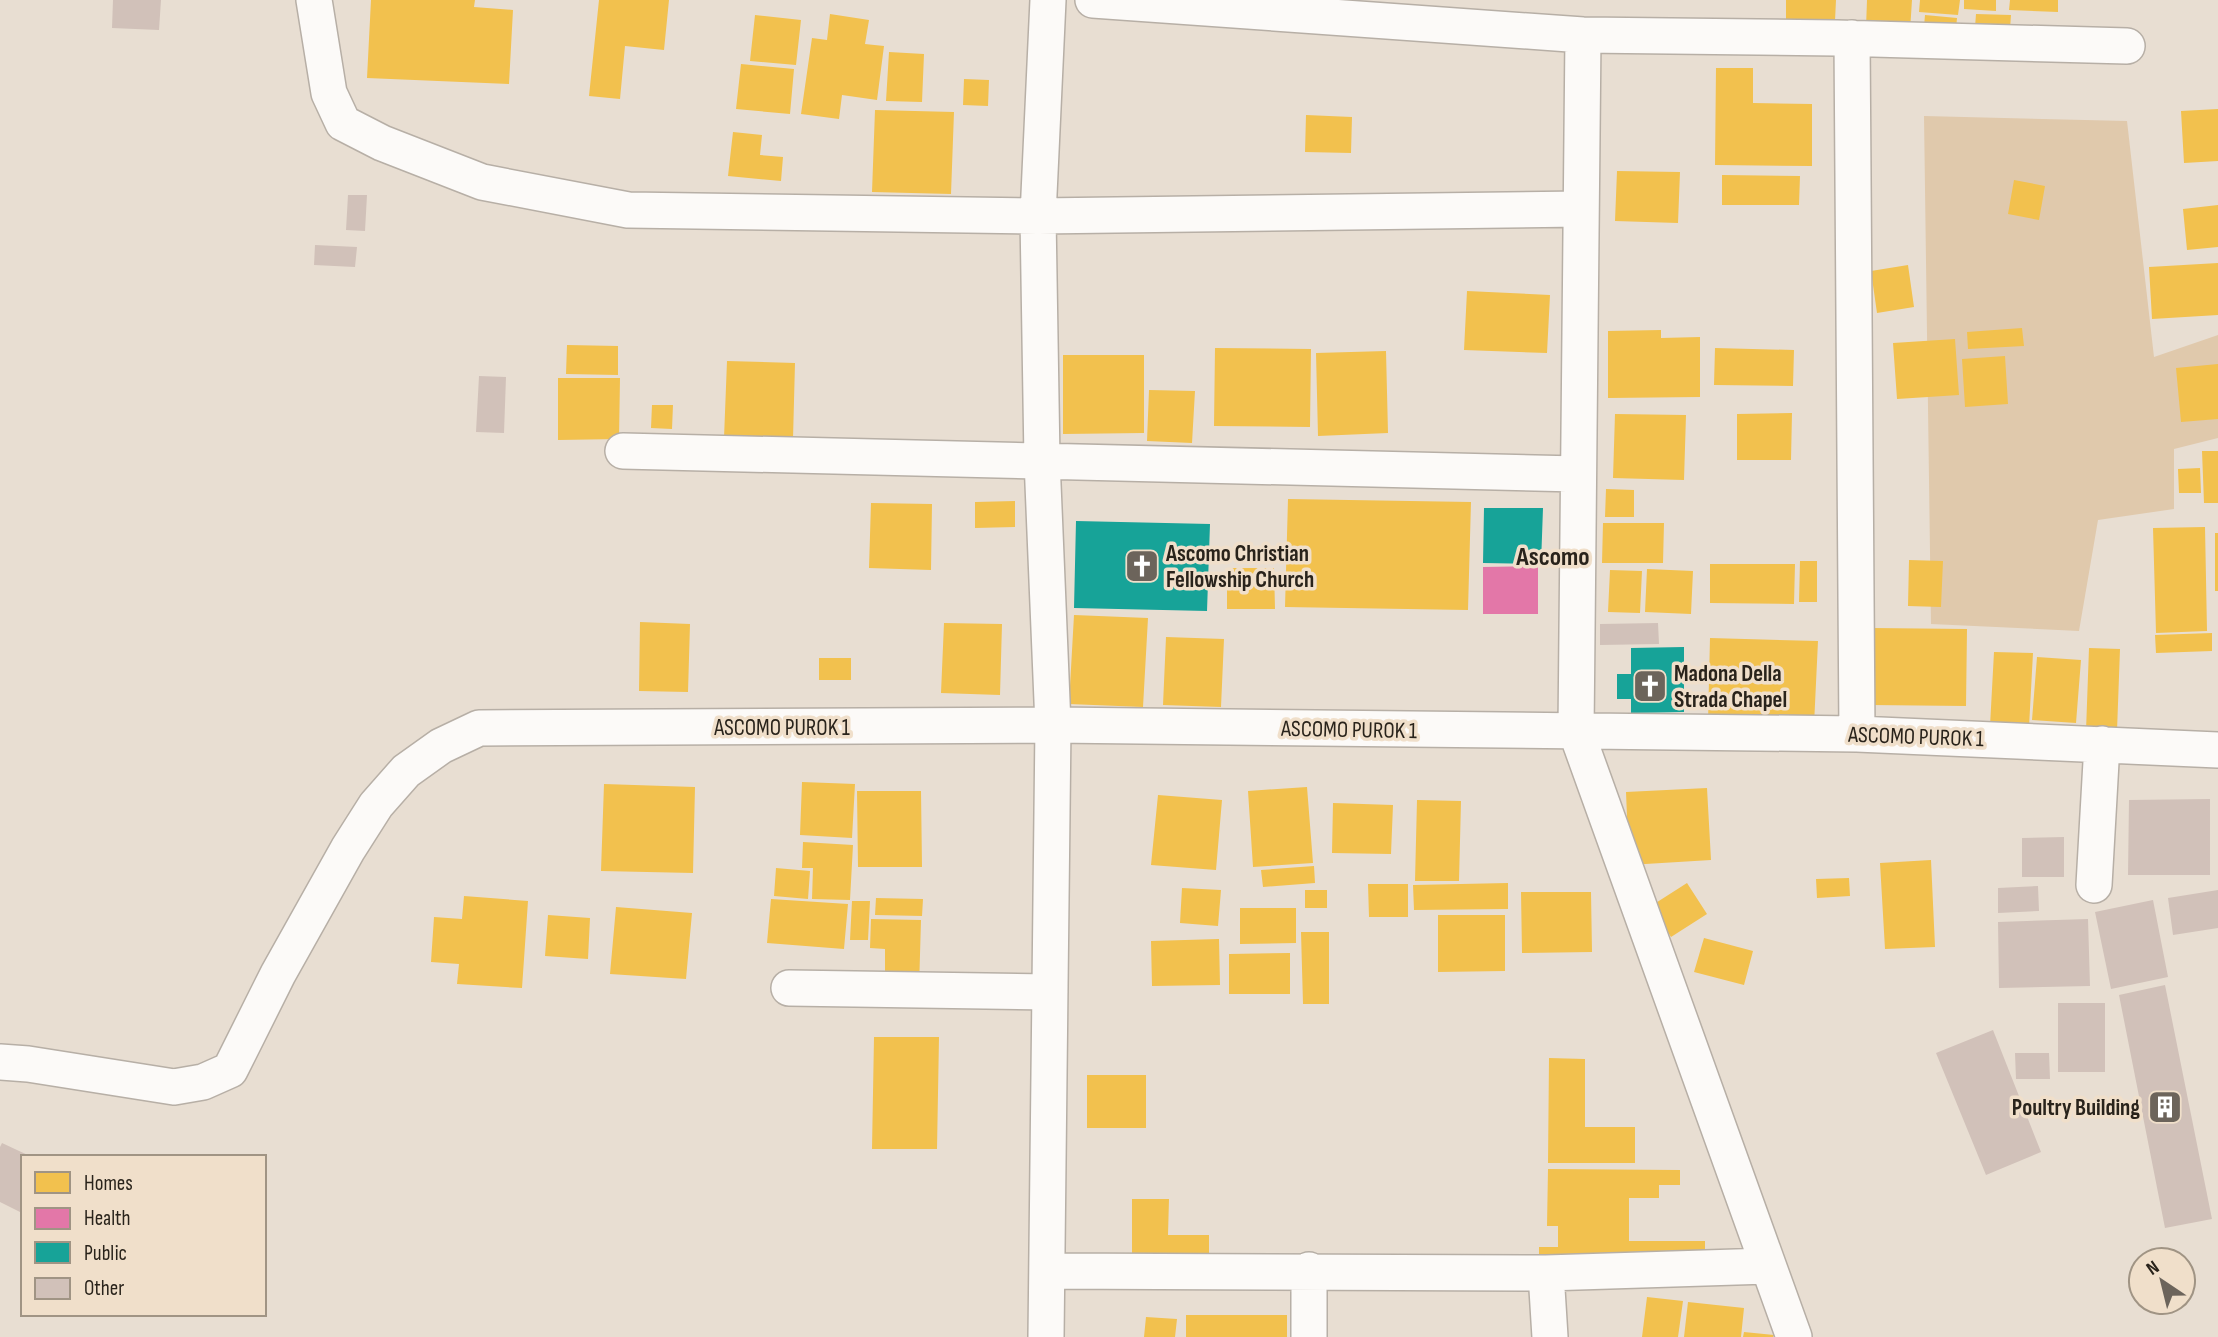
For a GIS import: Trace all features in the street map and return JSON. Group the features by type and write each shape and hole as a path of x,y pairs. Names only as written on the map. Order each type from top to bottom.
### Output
{"street":[{"path":"314,0 328,93 344,123 382,143 482,182 628,210 1038,216 1581,209"},
{"path":"1046,1337 1053,725 1042,460 1038,216 1048,0"},
{"path":"1093,0 1583,35 1852,38 2127,46"},
{"path":"1583,35 1576,731 1794,1337"},
{"path":"1852,38 1857,734"},
{"path":"623,451 1578,474"},
{"name":"ASCOMO PUROK 1","path":"0,1062 174,1087 203,1082 230,1070 278,974 348,849 376,805 406,771 441,746 479,728 1053,725 1857,734 2218,750"},
{"path":"2094,885 2102,744"},
{"path":"789,988 1051,992"},
{"path":"1047,1271 1546,1273 1768,1266"},
{"path":"1309,1270 1310,1337"},
{"path":"1546,1273 1550,1337"}],"shaded area":[{"path":"1924,116 2127,121 2154,357 2218,335 2218,438 2174,449 2174,509 2098,520 2079,631 1931,624"}],"building: Homes":[{"path":"371,0 475,0 474,7 513,10 509,84 367,78"},
{"path":"599,0 669,0 664,50 625,46 620,99 589,96"},
{"path":"1786,0 1836,0 1835,21 1786,20"},
{"path":"1867,0 1912,0 1910,31 1866,28"},
{"path":"1920,0 1960,0 1958,15 1919,12"},
{"path":"1964,0 1996,0 1996,11 1964,9"},
{"path":"2010,0 2058,0 2058,12 2009,10"},
{"path":"830,14 869,20 865,44 884,46 877,100 842,95 839,119 801,114 812,38 827,40"},
{"path":"1976,14 2011,15 2009,43 1974,40"},
{"path":"755,15 801,20 796,65 750,61"},
{"path":"1925,15 1957,18 1955,40 1923,38"},
{"path":"889,52 924,54 922,102 886,101"},
{"path":"741,64 794,69 790,114 736,109"},
{"path":"1716,68 1753,68 1753,103 1812,104 1812,166 1715,165"},
{"path":"964,79 989,80 988,106 963,105"},
{"path":"2218,109 2218,161 2184,163 2181,111"},
{"path":"875,110 954,112 951,194 872,192"},
{"path":"1306,115 1352,117 1351,153 1305,152"},
{"path":"733,132 762,135 760,155 783,157 781,181 728,176"},
{"path":"1617,171 1680,172 1678,223 1615,221"},
{"path":"1722,175 1800,176 1799,205 1722,205"},
{"path":"2014,180 2045,186 2039,220 2008,214"},
{"path":"2218,205 2218,247 2187,250 2183,209"},
{"path":"2218,263 2218,315 2152,319 2149,267"},
{"path":"1908,265 1914,307 1877,313 1871,271"},
{"path":"1467,291 1550,295 1547,353 1464,350"},
{"path":"2022,328 2024,346 1968,349 1967,332"},
{"path":"1661,330 1661,338 1700,337 1700,397 1608,398 1608,331"},
{"path":"1955,339 1959,395 1897,399 1893,343"},
{"path":"567,345 618,346 618,375 566,374"},
{"path":"1215,348 1311,349 1310,427 1214,426"},
{"path":"1715,348 1794,350 1793,386 1714,385"},
{"path":"1386,351 1388,433 1318,436 1316,353"},
{"path":"1063,355 1144,355 1144,433 1063,434"},
{"path":"2005,356 2008,404 1965,407 1962,359"},
{"path":"727,361 795,363 793,439 724,438"},
{"path":"2218,364 2218,419 2181,422 2176,368"},
{"path":"558,378 620,378 619,439 558,440"},
{"path":"1149,390 1195,391 1192,443 1147,441"},
{"path":"652,405 673,405 672,429 651,428"},
{"path":"1792,413 1791,460 1737,460 1737,414"},
{"path":"1615,414 1686,415 1684,480 1613,478"},
{"path":"2202,451 2218,451 2218,503 2204,503"},
{"path":"2200,468 2201,493 2179,493 2178,469"},
{"path":"1606,489 1634,490 1634,517 1605,517"},
{"path":"1288,499 1471,502 1468,610 1285,607"},
{"path":"1015,501 1015,527 975,528 975,502"},
{"path":"871,503 932,504 931,570 869,568"},
{"path":"1603,523 1664,523 1663,563 1602,563"},
{"path":"2205,527 2207,631 2156,633 2153,528"},
{"path":"2215,533 2218,533 2218,591 2215,591"},
{"path":"1909,560 1943,561 1941,607 1908,606"},
{"path":"1800,561 1817,561 1817,602 1799,602"},
{"path":"1710,564 1795,564 1794,604 1710,603"},
{"path":"1227,568 1274,568 1275,609 1227,609"},
{"path":"1647,569 1693,571 1691,614 1645,612"},
{"path":"1610,570 1642,571 1640,613 1608,612"},
{"path":"1074,615 1148,618 1143,707 1069,704"},
{"path":"640,622 690,624 688,692 639,691"},
{"path":"944,623 1002,624 1000,695 941,693"},
{"path":"1872,628 1967,629 1966,706 1870,705"},
{"path":"2212,633 2212,651 2156,653 2155,635"},
{"path":"1166,637 1224,639 1221,707 1163,705"},
{"path":"1710,638 1818,641 1814,725 1708,722"},
{"path":"2089,648 2120,649 2117,731 2086,731"},
{"path":"1994,652 2033,653 2029,727 1990,726"},
{"path":"2037,657 2081,660 2076,723 2032,720"},
{"path":"819,658 851,658 851,680 819,680"},
{"path":"802,782 855,784 852,838 800,835"},
{"path":"604,784 695,787 693,873 601,871"},
{"path":"1307,787 1313,863 1253,867 1248,791"},
{"path":"1707,788 1711,860 1629,865 1626,792"},
{"path":"857,791 921,791 922,867 858,867"},
{"path":"1158,795 1222,800 1216,870 1151,865"},
{"path":"1417,800 1461,801 1459,881 1415,881"},
{"path":"1333,803 1393,805 1391,854 1332,853"},
{"path":"803,842 853,845 850,900 812,899 813,868 802,868"},
{"path":"1931,860 1935,947 1885,949 1880,863"},
{"path":"1314,866 1315,883 1263,887 1261,870"},
{"path":"776,868 810,871 808,899 774,896"},
{"path":"1849,878 1850,896 1817,898 1816,879"},
{"path":"1508,883 1508,909 1414,910 1413,885"},
{"path":"1687,883 1707,914 1671,937 1651,906"},
{"path":"1368,884 1408,884 1408,917 1369,917"},
{"path":"1182,888 1221,890 1218,926 1180,923"},
{"path":"1305,890 1327,890 1327,908 1305,908"},
{"path":"1521,892 1591,892 1592,952 1522,953"},
{"path":"464,896 528,901 522,988 457,984 459,964 431,962 434,917 462,919"},
{"path":"876,898 923,899 922,916 875,915"},
{"path":"771,899 848,904 844,949 767,943"},
{"path":"852,901 870,901 868,940 850,940"},
{"path":"616,907 692,913 686,979 610,974"},
{"path":"1240,908 1296,908 1296,943 1240,944"},
{"path":"548,915 590,918 588,959 545,956"},
{"path":"1438,915 1505,915 1505,971 1438,972"},
{"path":"871,919 921,920 919,989 885,989 885,949 870,948"},
{"path":"1301,932 1329,932 1329,1004 1303,1004"},
{"path":"1704,938 1753,951 1744,985 1694,972"},
{"path":"1219,939 1220,985 1152,986 1151,941"},
{"path":"1290,953 1290,994 1229,994 1229,954"},
{"path":"874,1037 939,1037 937,1149 872,1149"},
{"path":"1549,1058 1585,1059 1585,1127 1635,1127 1635,1163 1548,1163"},
{"path":"1087,1075 1146,1075 1146,1128 1087,1128"},
{"path":"1548,1169 1680,1170 1680,1185 1659,1185 1659,1198 1629,1198 1629,1241 1705,1241 1705,1267 1539,1266 1539,1247 1558,1247 1558,1226 1547,1226"},
{"path":"1132,1199 1169,1199 1168,1235 1209,1235 1209,1257 1132,1257"},
{"path":"1647,1297 1683,1301 1678,1337 1642,1337"},
{"path":"1688,1302 1744,1308 1741,1337 1684,1337"},
{"path":"1186,1315 1287,1315 1287,1337 1186,1337"},
{"path":"1146,1317 1177,1319 1175,1337 1144,1337"},
{"path":"1744,1332 1774,1335 1743,1337"}],"building: Health":[{"path":"1538,566 1538,614 1483,614 1483,567"}],"building: Public":[{"path":"1484,508 1543,508 1541,564 1483,563"},
{"name":"Ascomo Christian Fellowship Church","path":"1076,521 1210,524 1207,611 1074,608"},
{"name":"Madona Della Strada Chapel","path":"1684,647 1684,712 1631,713 1631,699 1617,699 1617,674 1631,674 1631,648"}],"building: Other":[{"path":"113,0 161,0 159,30 112,28"},
{"path":"348,195 367,195 365,231 346,230"},
{"path":"315,245 357,247 355,267 314,265"},
{"path":"479,376 506,377 504,433 476,432"},
{"path":"1658,623 1659,644 1600,645 1600,624"},
{"path":"2210,799 2210,875 2128,875 2129,800"},
{"path":"2064,837 2064,877 2022,877 2022,838"},
{"path":"2038,886 2039,911 1998,913 1998,888"},
{"path":"2218,890 2218,928 2173,935 2168,898"},
{"path":"2153,900 2168,977 2111,989 2095,912"},
{"path":"2088,919 2090,986 1999,988 1998,922"},
{"name":"Poultry Building","path":"2165,985 2212,1219 2165,1228 2119,995"},
{"path":"2058,1003 2105,1003 2105,1072 2058,1072"},
{"path":"1993,1030 2041,1152 1986,1175 1936,1053"},
{"path":"2015,1053 2049,1053 2050,1079 2016,1079"},
{"path":"2,1143 28,1155 21,1155 20,1212 0,1202"}],"place":[{"name":"Ascomo Christian Fellowship Church","path":"1142,566"},
{"name":"Madona Della Strada Chapel","path":"1650,686"},
{"name":"Poultry Building","path":"2165,1107"}],"district":[{"name":"Ascomo","path":"1553,556"}]}
